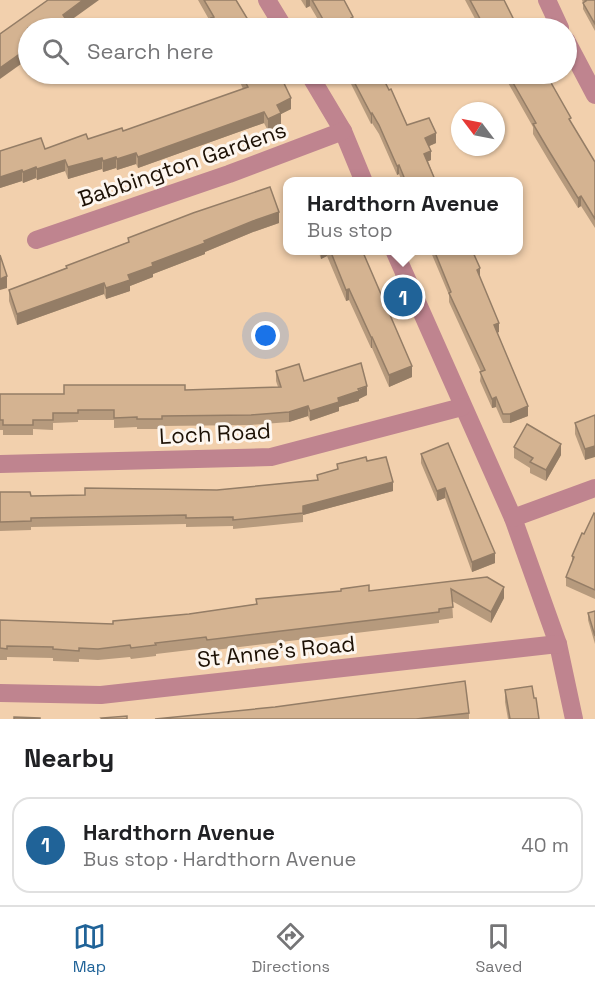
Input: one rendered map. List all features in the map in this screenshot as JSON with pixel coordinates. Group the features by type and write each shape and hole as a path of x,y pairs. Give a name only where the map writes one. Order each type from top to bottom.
{"street":[{"path":"267,0 278,18"},
{"path":"547,0 555,18"},
{"path":"577,60 595,95"},
{"path":"315,84 343,131 362,177"},
{"name":"Babbington Gardens","path":"36,240 229,174 343,131"},
{"path":"396,255 513,518 558,644 574,719"},
{"name":"Loch Road","path":"0,464 271,457 462,407"},
{"path":"513,518 595,488"},
{"name":"St Anne's Road","path":"0,693 101,694 558,644"}],"building":[{"path":"48,0 83,0 63,15 65,18 23,18"},
{"path":"204,0 236,0 247,18 211,18 214,17"},
{"path":"312,0 344,0 353,17 351,18 322,18"},
{"path":"470,0 504,0 513,18 480,18"},
{"path":"585,0 595,0 595,24 583,3"},
{"path":"18,21 18,55 0,68 0,34"},
{"path":"246,84 284,84 291,98 277,105 281,113 268,119 264,112 138,157 136,153 117,159 116,157 103,161 102,158 68,167 65,160 0,177 0,151 41,138 45,149 86,134 88,139 122,128 123,131 248,87"},
{"path":"355,84 386,84 389,90 391,89 407,125 429,118 436,133 425,138 431,151 424,154 434,177 404,177 379,125"},
{"path":"514,84 552,84 571,118 569,119 595,162 595,219 581,196 578,198 549,151 533,124 536,123"},
{"path":"270,187 279,212 152,263 153,266 128,275 130,280 106,288 104,283 17,314 9,290 129,242 128,238"},
{"path":"0,255 7,276 0,279"},
{"path":"332,255 364,255 412,366 389,375 349,289 346,290"},
{"path":"436,255 474,255 480,268 477,270 499,323 494,325 528,406 510,414 503,414 496,397 492,399 480,372 485,370 449,293 451,292"},
{"path":"361,363 367,386 338,398 339,402 310,411 308,406 289,412 251,415 162,416 162,419 137,419 137,417 114,418 114,410 78,410 78,413 53,413 53,420 33,420 33,425 3,425 3,420 0,420 0,394 64,394 64,385 185,385 185,390 281,387 276,371 299,364 304,381"},
{"path":"595,415 595,446 585,449 575,423"},
{"path":"527,424 561,444 546,470 530,462 533,458 514,447"},
{"path":"448,443 495,553 472,562 445,488 437,491 421,454"},
{"path":"366,457 367,461 386,457 393,482 303,506 303,513 233,520 233,517 186,518 186,515 31,518 31,521 0,522 0,492 30,492 31,496 85,495 85,488 217,490 318,480 317,475 338,469 337,464"},
{"path":"594,513 595,590 566,577 582,533 584,534"},
{"path":"487,577 504,587 491,612 451,589 453,607 439,609 439,612 207,640 206,637 131,648 130,645 98,649 79,648 79,651 53,649 53,647 7,646 7,649 0,648 0,620 113,624 113,621 189,614 257,604 256,599 341,591 341,589 369,585 369,591"},
{"path":"595,611 595,636 588,613"},
{"path":"465,681 469,713 416,719 155,719 275,707"},
{"path":"532,686 539,719 510,719 505,690"},
{"path":"127,716 127,719 101,718"},
{"path":"14,717 40,718 40,719 14,719"}],"place":[{"name":"Hardthorn Avenue","path":"403,297"}]}
